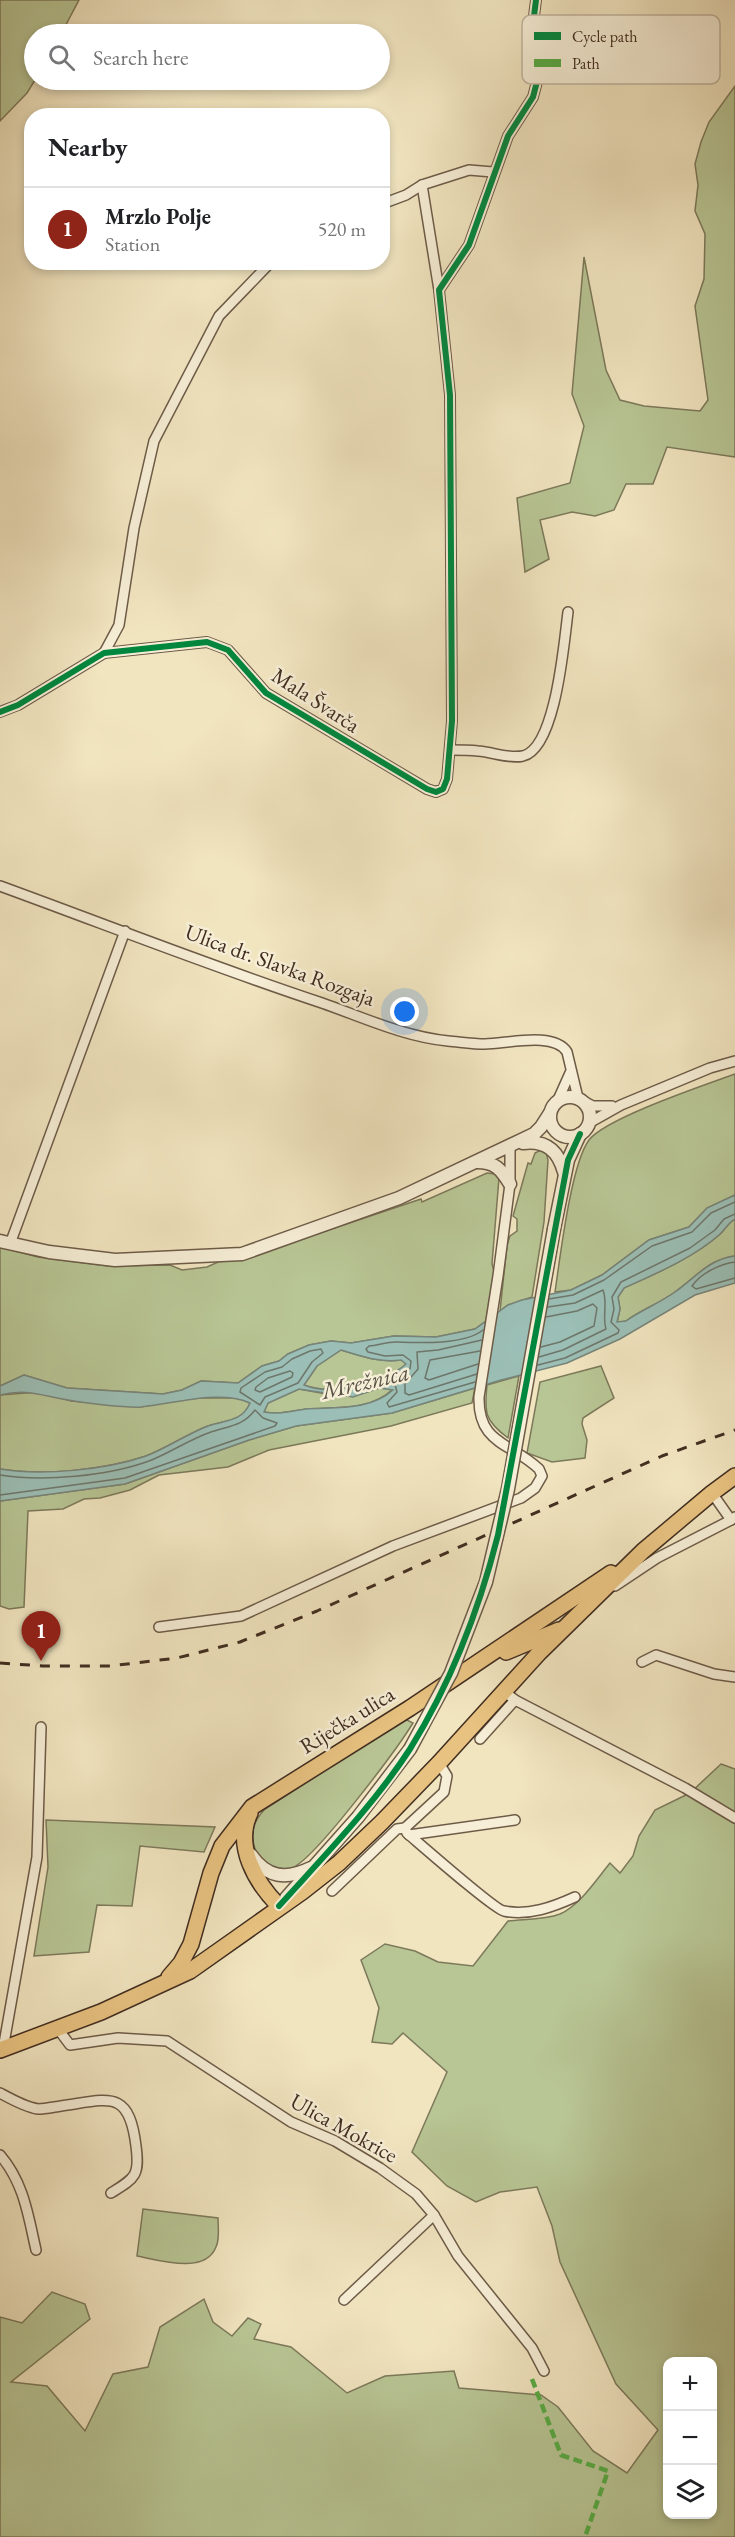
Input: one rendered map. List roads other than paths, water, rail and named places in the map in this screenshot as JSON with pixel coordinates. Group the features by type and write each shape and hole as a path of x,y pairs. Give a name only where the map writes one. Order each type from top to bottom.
{"main road":[{"name":"Riječka ulica","path":"1,2050 152,1990 190,1971 279,1906 302,1892 339,1863 510,1696 563,1629 643,1551 735,1476"},
{"name":"Riječka ulica","path":"152,1990 170,1977 181,1963 191,1944 222,1846 252,1807 465,1671 643,1551"},
{"path":"465,1671 546,1634 563,1629"},
{"path":"252,1807 245,1826 246,1850 254,1875 279,1906"}],"street":[{"path":"534,15 536,0"},
{"path":"439,290 469,245 493,172 508,136 533,97 536,84"},
{"path":"390,201 422,185 469,170 493,172"},
{"path":"422,185 439,290 450,395 450,750 477,750 513,757 532,752 539,745 561,672 568,612"},
{"path":"104,653 119,625 134,528 154,441 219,316 264,270"},
{"name":"Mala Švarča","path":"0,712 18,705 104,653 207,642 228,650 266,693 361,751 435,792 443,789 447,778 450,750"},
{"name":"Ulica dr. Slavka Rozgaja","path":"0,885 268,985 411,1033 439,1040 484,1044 536,1040 553,1042 564,1047 580,1100"},
{"path":"125,931 5,1242 50,1252 116,1260 242,1254 399,1198 534,1134 554,1107 571,1071"},
{"path":"279,1906 358,1817 410,1749 451,1673 486,1582 508,1489 568,1160 580,1134 589,1123 621,1105 710,1068 735,1061"},
{"path":"568,1160 565,1142 552,1125 554,1107 567,1097 604,1107 621,1105"},
{"path":"580,1100 589,1109 589,1123"},
{"path":"534,1134 574,1137 580,1134"},
{"path":"513,1144 536,1142 551,1147 557,1154 565,1175"},
{"path":"159,1627 241,1616 393,1546 521,1498 536,1488 542,1476 539,1469 490,1436 478,1412 498,1276 513,1144"},
{"path":"476,1162 496,1165 510,1184"},
{"name":"Riječka ulica","path":"586,1607 657,1558 733,1519 712,1493"},
{"path":"642,1662 656,1655 714,1674 735,1677"},
{"path":"480,1739 510,1696 685,1788 735,1818"},
{"path":"1,2050 37,1857 41,1727"},
{"path":"407,1831 444,1792 447,1776 439,1763"},
{"path":"332,1891 397,1829 407,1831 515,1820"},
{"path":"407,1831 500,1910 526,1912 542,1910 575,1897"},
{"path":"246,1850 259,1866 274,1875 290,1876 314,1866"},
{"name":"Ulica Mokrice","path":"58,2029 70,2045 118,2038 167,2041 291,2122 335,2141 380,2168 416,2194 434,2215 458,2256 532,2348 544,2371"},
{"path":"0,2092 39,2109 108,2101 121,2105 129,2112 133,2124 138,2168 134,2179 111,2193"},
{"path":"0,2155 12,2170 24,2196 36,2250"},
{"path":"344,2300 434,2215"}],"water":[{"path":"735,1195 735,1219 719,1235 686,1258 624,1288 618,1297 620,1309 617,1322 626,1321 669,1296 717,1261 735,1256 735,1283 695,1295 620,1339 567,1363 392,1413 296,1426 249,1440 125,1484 0,1501 0,1469 54,1472 130,1461 154,1453 208,1426 238,1417 250,1403 225,1397 211,1397 134,1407 84,1402 27,1392 0,1395 0,1386 24,1375 67,1388 163,1394 182,1390 201,1381 238,1383 262,1366 279,1361 288,1354 309,1345 331,1341 351,1343 394,1336 436,1337 475,1329 508,1305 571,1290 602,1275 649,1240 689,1227 707,1208","holes":["341,1350 378,1360 401,1360 406,1364 385,1377 343,1389 304,1385 317,1366","379,1388 393,1390 374,1402 352,1407 306,1409 280,1413 264,1412 268,1403 299,1389 353,1397"]}],"railway":[{"path":"0,1663 43,1666 110,1666 177,1658 240,1642 317,1611 662,1456 735,1430"}],"place":[{"name":"Mrzlo Polje","path":"41,1661"}],"water label":[{"name":"Mrežnica","path":"365,1381"}]}
